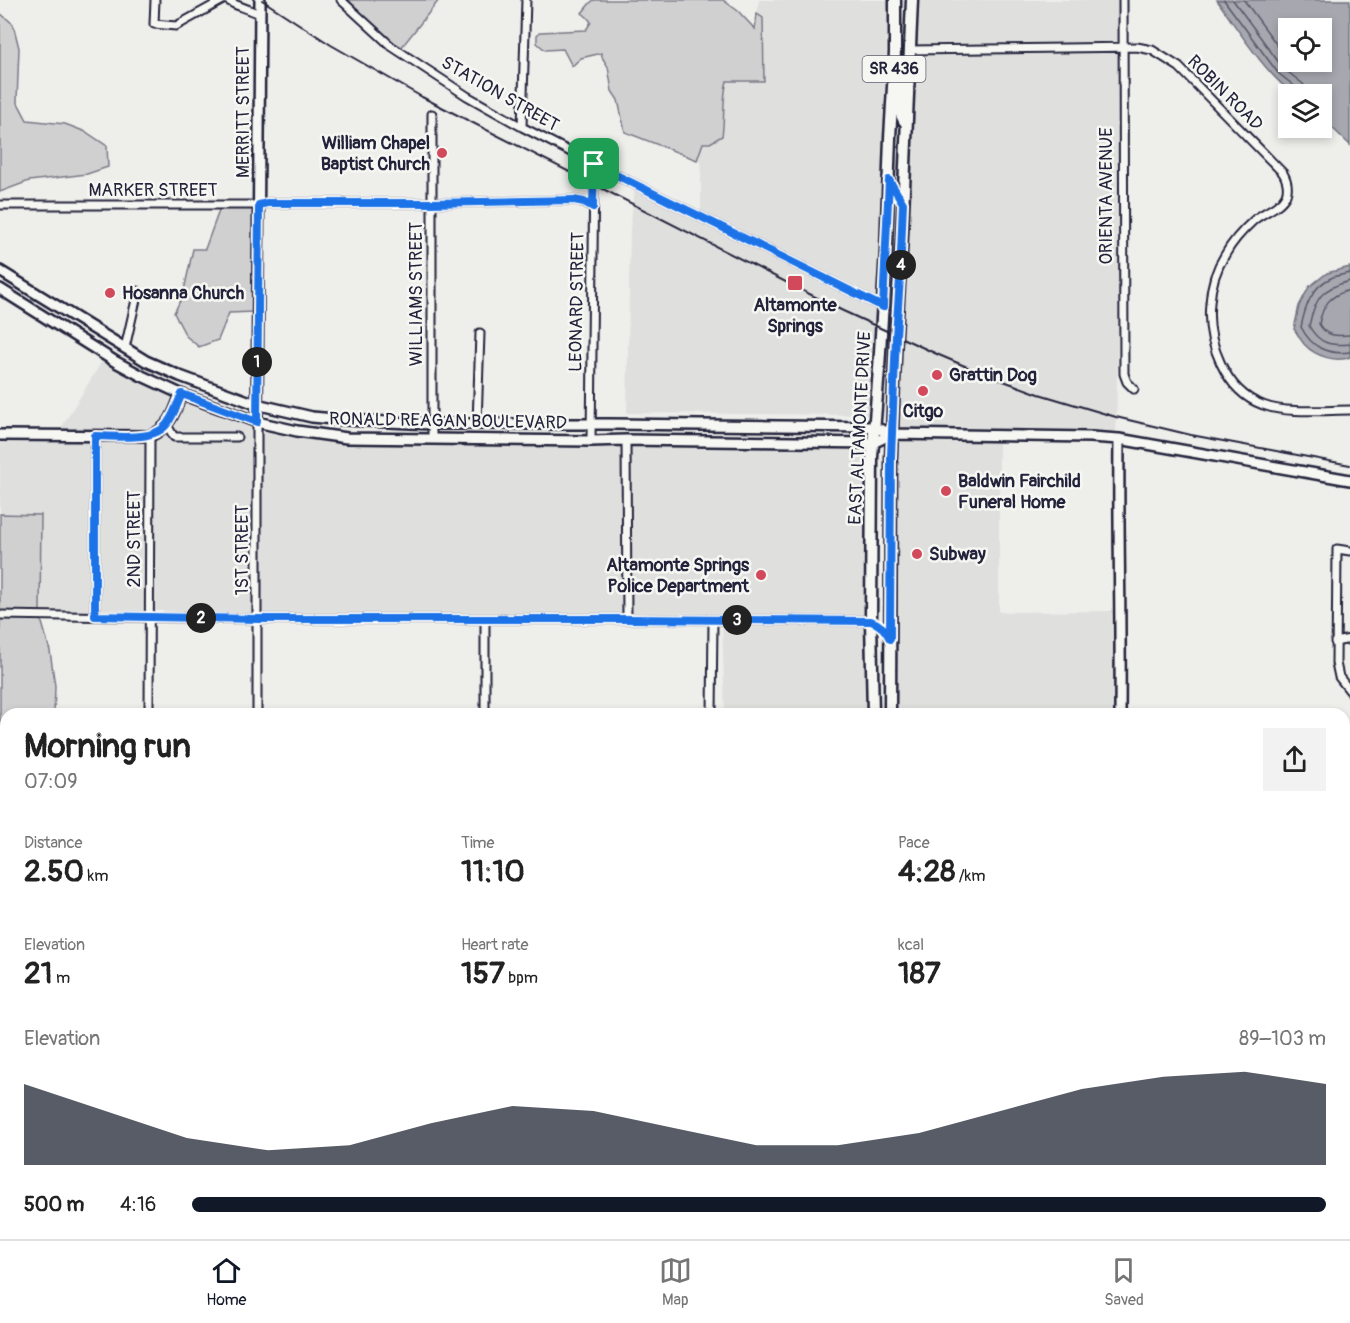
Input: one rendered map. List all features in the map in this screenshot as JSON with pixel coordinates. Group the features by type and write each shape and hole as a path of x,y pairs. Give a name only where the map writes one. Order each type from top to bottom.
{"main road":[{"name":"MERRITT STREET","path":"257,422 260,0"},
{"name":"EAST ALTAMONTE DRIVE","path":"873,708 871,621 873,443 883,307 895,52 895,0"},
{"path":"900,0 902,37 910,50"},
{"name":"EAST ALTAMONTE DRIVE","path":"890,708 892,434 912,0"},
{"path":"895,52 901,69 899,111 906,123"},
{"path":"889,180 903,203"},
{"path":"887,217 902,237"},
{"name":"RONALD REAGAN BOULEVARD","path":"0,271 146,361 256,404 312,417 432,424 874,427 892,434 1090,437 1119,439 1350,480"},
{"name":"RONALD REAGAN BOULEVARD","path":"0,289 116,362 182,394 257,422 297,431 347,438 873,443 892,434"},
{"path":"0,435 150,436 167,425 182,394"},
{"path":"1119,439 1120,708"},
{"path":"871,621 884,629 890,639"}],"street":[{"path":"154,0 154,24 176,26 225,0 260,14"},
{"name":"STATION STREET","path":"341,0 391,46 467,96 594,164 883,307"},
{"path":"522,127 526,0"},
{"name":"ORIENTA AVENUE","path":"1123,0 1124,374 1127,382 1134,389"},
{"name":"ROBIN ROAD","path":"910,50 1122,46 1152,50 1179,67 1283,173 1288,188 1286,195 1279,203 1255,220 1237,237 1224,256 1214,278 1210,304 1210,326 1216,352 1238,390 1265,406 1294,410 1350,410"},
{"name":"WILLIAMS STREET","path":"432,114 432,439"},
{"name":"LEONARD STREET","path":"591,441 594,164"},
{"name":"MARKER STREET","path":"0,205 259,205 267,203 574,200 593,207"},
{"path":"125,348 138,291"},
{"path":"477,424 480,333"},
{"name":"1ST STREET","path":"257,422 257,708"},
{"path":"167,425 174,437 237,437"},
{"path":"95,436 95,616"},
{"name":"2ND STREET","path":"149,708 150,436"},
{"path":"626,440 627,619"},
{"path":"1350,551 1337,549 1335,642 1337,671 1350,691"},
{"path":"0,615 258,619 871,621"},
{"path":"485,620 485,708"},
{"path":"712,708 713,620"},
{"path":"1335,642 1350,639"}],"shaded area":[{"path":"347,0 439,0 401,48 381,33"},
{"path":"594,0 723,0 738,11 755,29 757,14 763,18 764,81 727,81 722,136 710,143 703,143 697,160 625,132 618,100 612,91 608,67 602,53 581,58 572,66 563,49 545,50 537,43 537,35 540,32 586,30 591,22 582,13"},
{"path":"759,0 888,0 877,300 701,213 701,161 697,160 703,143 722,136 724,91 727,81 763,18 757,14"},
{"path":"917,0 1119,0 1118,43 915,46"},
{"path":"0,13 13,24 19,48 17,101 27,120 65,124 86,132 107,146 108,167 87,174 29,181 0,192"},
{"path":"1118,50 1119,271 1116,435 900,430 914,54"},
{"path":"635,188 877,308 872,415 627,413 630,229"},
{"path":"220,208 252,209 254,212 253,312 229,313 218,340 199,347 186,336 174,313 183,295 193,249 205,249"},
{"path":"102,361 175,398 162,424 149,432 0,432 0,429 10,428 61,428"},
{"path":"183,402 253,428 253,616 153,613 154,438 166,431 170,439 174,441 241,441 240,434 176,434 172,424"},
{"path":"261,430 315,440 358,444 550,448 622,446 623,615 262,616"},
{"path":"900,437 999,439 999,612 1116,611 1116,708 896,708"},
{"path":"0,439 91,439 90,612 40,612 41,515 0,514"},
{"path":"99,439 145,439 144,613 99,613"},
{"path":"630,446 871,446 871,618 631,616"},
{"path":"0,514 41,515 40,612 0,612"},
{"path":"0,619 41,619 50,651 55,686 54,708 0,708"},
{"path":"722,624 871,625 871,708 725,708"}],"water":[{"path":"1217,0 1350,0 1350,145 1332,128 1332,84 1282,84 1254,53"},
{"path":"1350,267 1350,357 1339,359 1326,357 1309,349 1294,329 1299,306 1309,287 1327,273"}],"railway":[{"path":"262,0 331,45 422,97 841,310 939,355 1039,394 1116,417 1191,435 1350,465"}],"place":[{"name":"William Chapel Baptist Church","path":"442,153"},
{"name":"Altamonte Springs","path":"795,283"},
{"name":"Hosanna Church","path":"110,293"},
{"name":"Grattin Dog","path":"937,375"},
{"name":"Citgo","path":"923,391"},
{"name":"Baldwin Fairchild Funeral Home","path":"946,491"},
{"name":"Subway","path":"917,554"},
{"name":"Altamonte Springs Police Department","path":"761,575"}],"route":[{"path":"594,164 883,307 889,180 903,203 891,457 890,639 884,629 871,621 258,619 95,616 95,436 150,436 159,432 167,425 182,394 257,422 259,205 267,203 574,200 593,207 594,164"}]}
